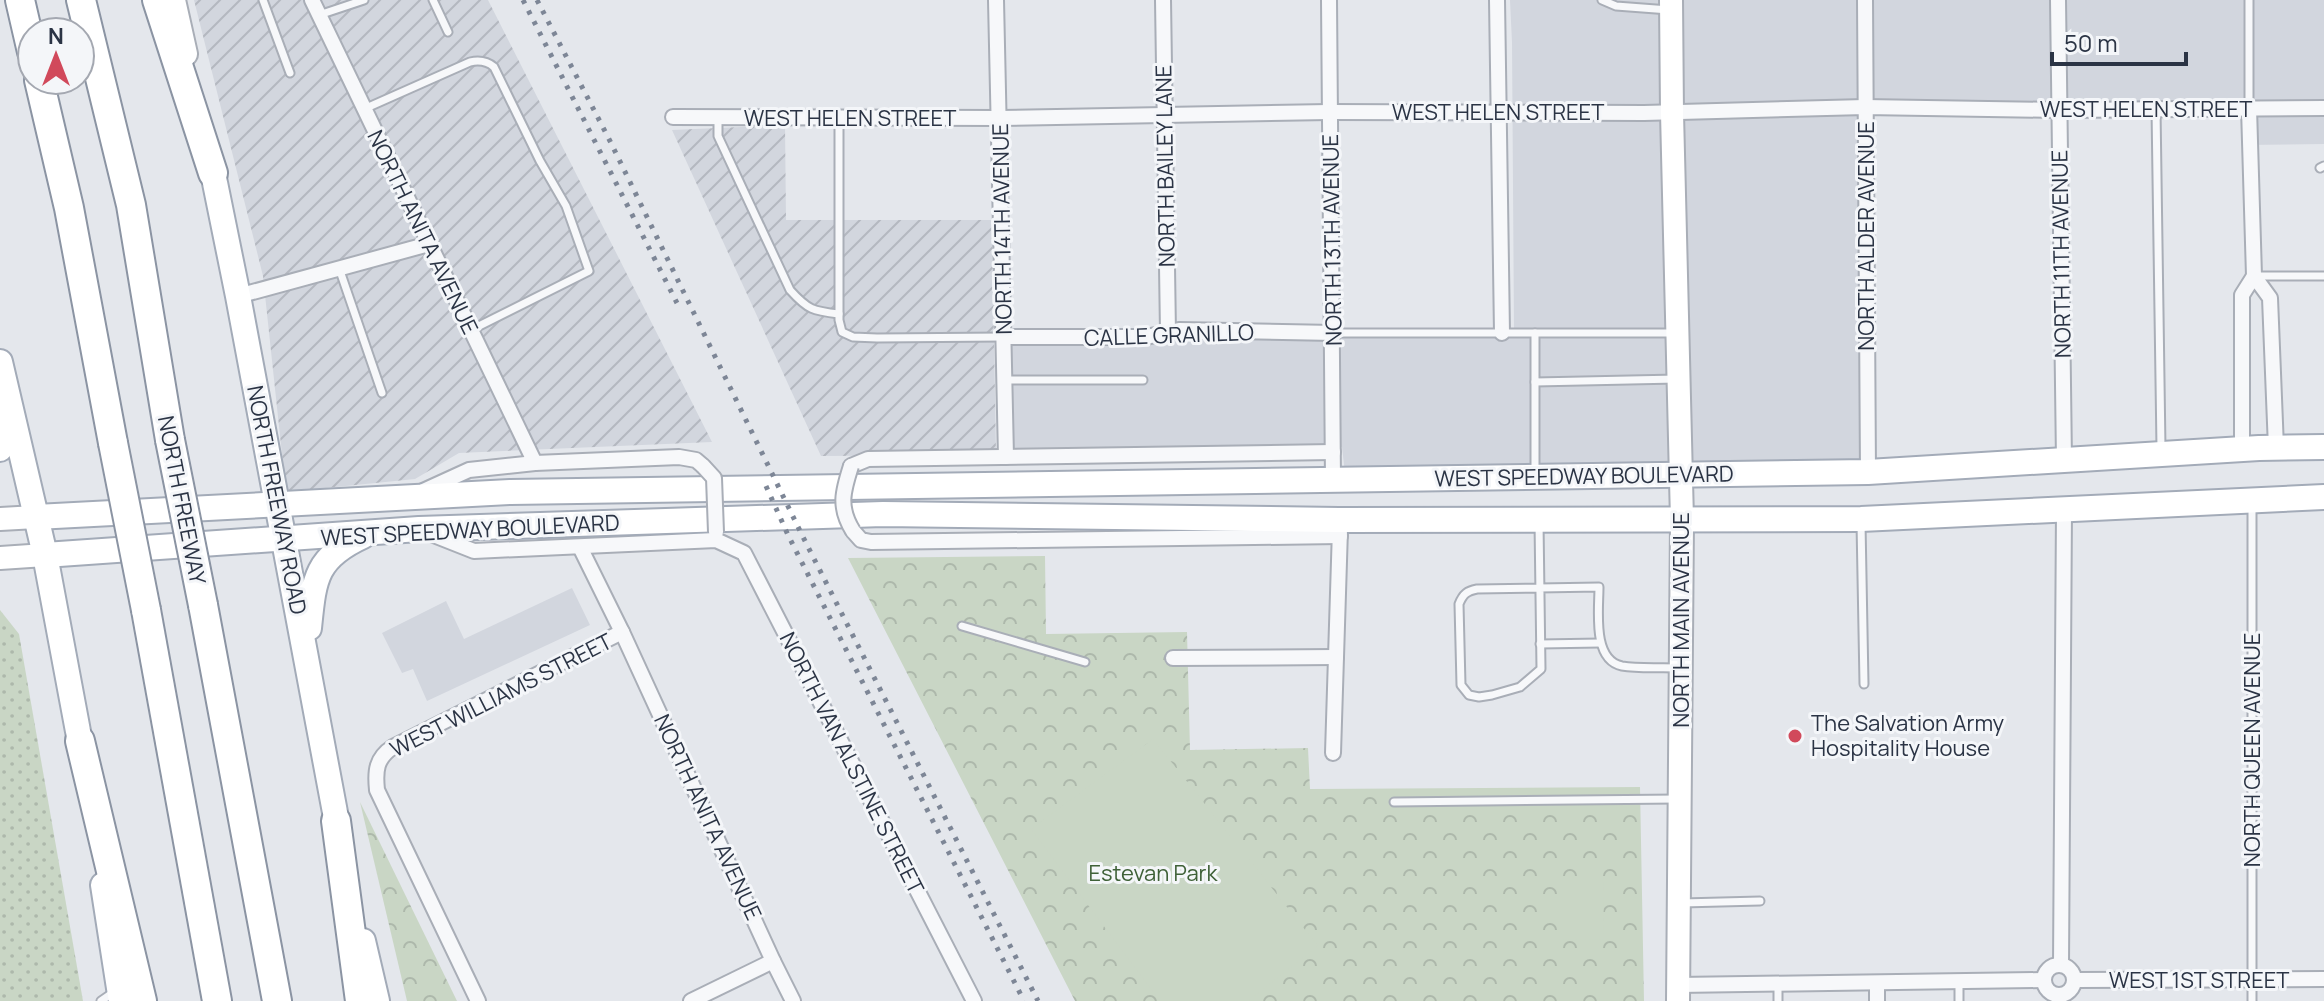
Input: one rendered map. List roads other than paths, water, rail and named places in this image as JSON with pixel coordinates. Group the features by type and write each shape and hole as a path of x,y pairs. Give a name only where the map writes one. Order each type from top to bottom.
{"highway":[{"name":"NORTH FREEWAY","path":"81,0 131,205 170,440 277,1001"},
{"path":"157,0 213,173"},
{"path":"43,96 69,208 217,1001"},
{"path":"80,741 120,998"},
{"path":"336,821 360,1001"}],"main road":[{"name":"NORTH FREEWAY ROAD","path":"174,0 238,296 336,821 377,1001"},
{"name":"NORTH MAIN AVENUE","path":"1671,5 1682,520 1678,993"},
{"path":"0,362 45,555 80,741"},
{"path":"0,449 7,392"},
{"name":"WEST SPEEDWAY BOULEVARD","path":"0,519 416,495 1868,472 2242,449 2324,447"},
{"name":"WEST SPEEDWAY BOULEVARD","path":"0,558 419,529 883,514 1340,528 1539,518 1861,519 2324,497"},
{"path":"306,655 314,585 325,561 345,544 368,533"}],"street":[{"name":"NORTH ANITA AVENUE","path":"312,0 535,463"},
{"name":"NORTH 14TH AVENUE","path":"996,0 1006,457"},
{"name":"NORTH BAILEY LANE","path":"1163,0 1168,333"},
{"name":"NORTH 13TH AVENUE","path":"1329,0 1333,480"},
{"path":"1497,0 1502,333"},
{"name":"NORTH ALDER AVENUE","path":"1865,0 1868,472"},
{"name":"NORTH 11TH AVENUE","path":"2058,0 2064,461"},
{"name":"WEST HELEN STREET","path":"673,117 1672,113 1865,107 2058,110 2324,108"},
{"path":"2242,449 2242,295 2254,276 2249,108"},
{"path":"238,296 429,244"},
{"path":"2254,276 2270,298 2276,448"},
{"name":"CALLE GRANILLO","path":"1004,337 1146,337 1179,330 1334,333"},
{"name":"WEST SPEEDWAY BOULEVARD","path":"1333,452 868,459 851,466 843,490 844,517 861,540 871,542 1340,528"},
{"path":"416,495 469,470 535,463 679,457 696,460 714,478 716,536 580,547 474,551 419,529"},
{"path":"2061,965 2064,510"},
{"path":"1333,753 1340,528"},
{"name":"NORTH VAN ALSTINE STREET","path":"716,536 744,553 974,1001"},
{"name":"NORTH ANITA AVENUE","path":"580,547 793,1001"},
{"name":"WEST WILLIAMS STREET","path":"478,1001 377,790 375,776 380,759 393,747 622,632"},
{"path":"1173,658 1336,657"},
{"path":"691,1001 773,961"},
{"path":"2061,965 2069,969 2074,980 2069,991 2060,998 2050,993 2043,980 2050,967 2061,965"},
{"name":"WEST 1ST STREET","path":"2074,980 2324,979"},
{"path":"1678,993 1778,985 2043,980"},
{"path":"1877,983 1877,1001"}],"lane":[{"path":"263,0 290,73"},
{"path":"319,15 364,0"},
{"path":"433,0 448,32"},
{"path":"1602,0 1616,6 1671,5"},
{"path":"2249,0 2249,108"},
{"path":"364,109 470,62 490,63 566,206 589,271 471,330"},
{"path":"2156,109 2161,454"},
{"path":"839,117 839,314 842,332 853,337 1004,337"},
{"path":"718,118 718,136 790,290 813,311 839,314"},
{"path":"339,268 382,393"},
{"path":"2254,276 2324,276"},
{"path":"1334,333 1678,333"},
{"path":"1535,333 1535,476"},
{"path":"1535,382 1679,379"},
{"path":"1005,380 1143,380"},
{"name":"NORTH QUEEN AVENUE","path":"2252,499 2252,1001"},
{"path":"1539,518 1539,588 1541,669 1520,687 1492,695 1469,695 1461,685 1459,604 1462,596 1477,589 1539,588 1565,588 1599,587 1600,643 1606,658 1619,666 1681,668"},
{"path":"1861,519 1864,684"},
{"path":"1565,588 1566,598"},
{"path":"962,626 1085,662"},
{"path":"1566,633 1566,644"},
{"path":"1540,644 1600,643"},
{"path":"1394,802 1679,799"},
{"path":"1679,903 1760,901"},
{"path":"1959,982 1959,1001"},
{"path":"1778,985 1778,1001"}],"railway":[{"path":"523,0 677,303"},
{"path":"537,0 610,141 802,535 1038,1001"},
{"path":"766,486 1024,1001"}],"place":[{"name":"The Salvation Army Hospitality House","path":"1795,736"}],"park label":[{"name":"Estevan Park","path":"1153,873"}]}
